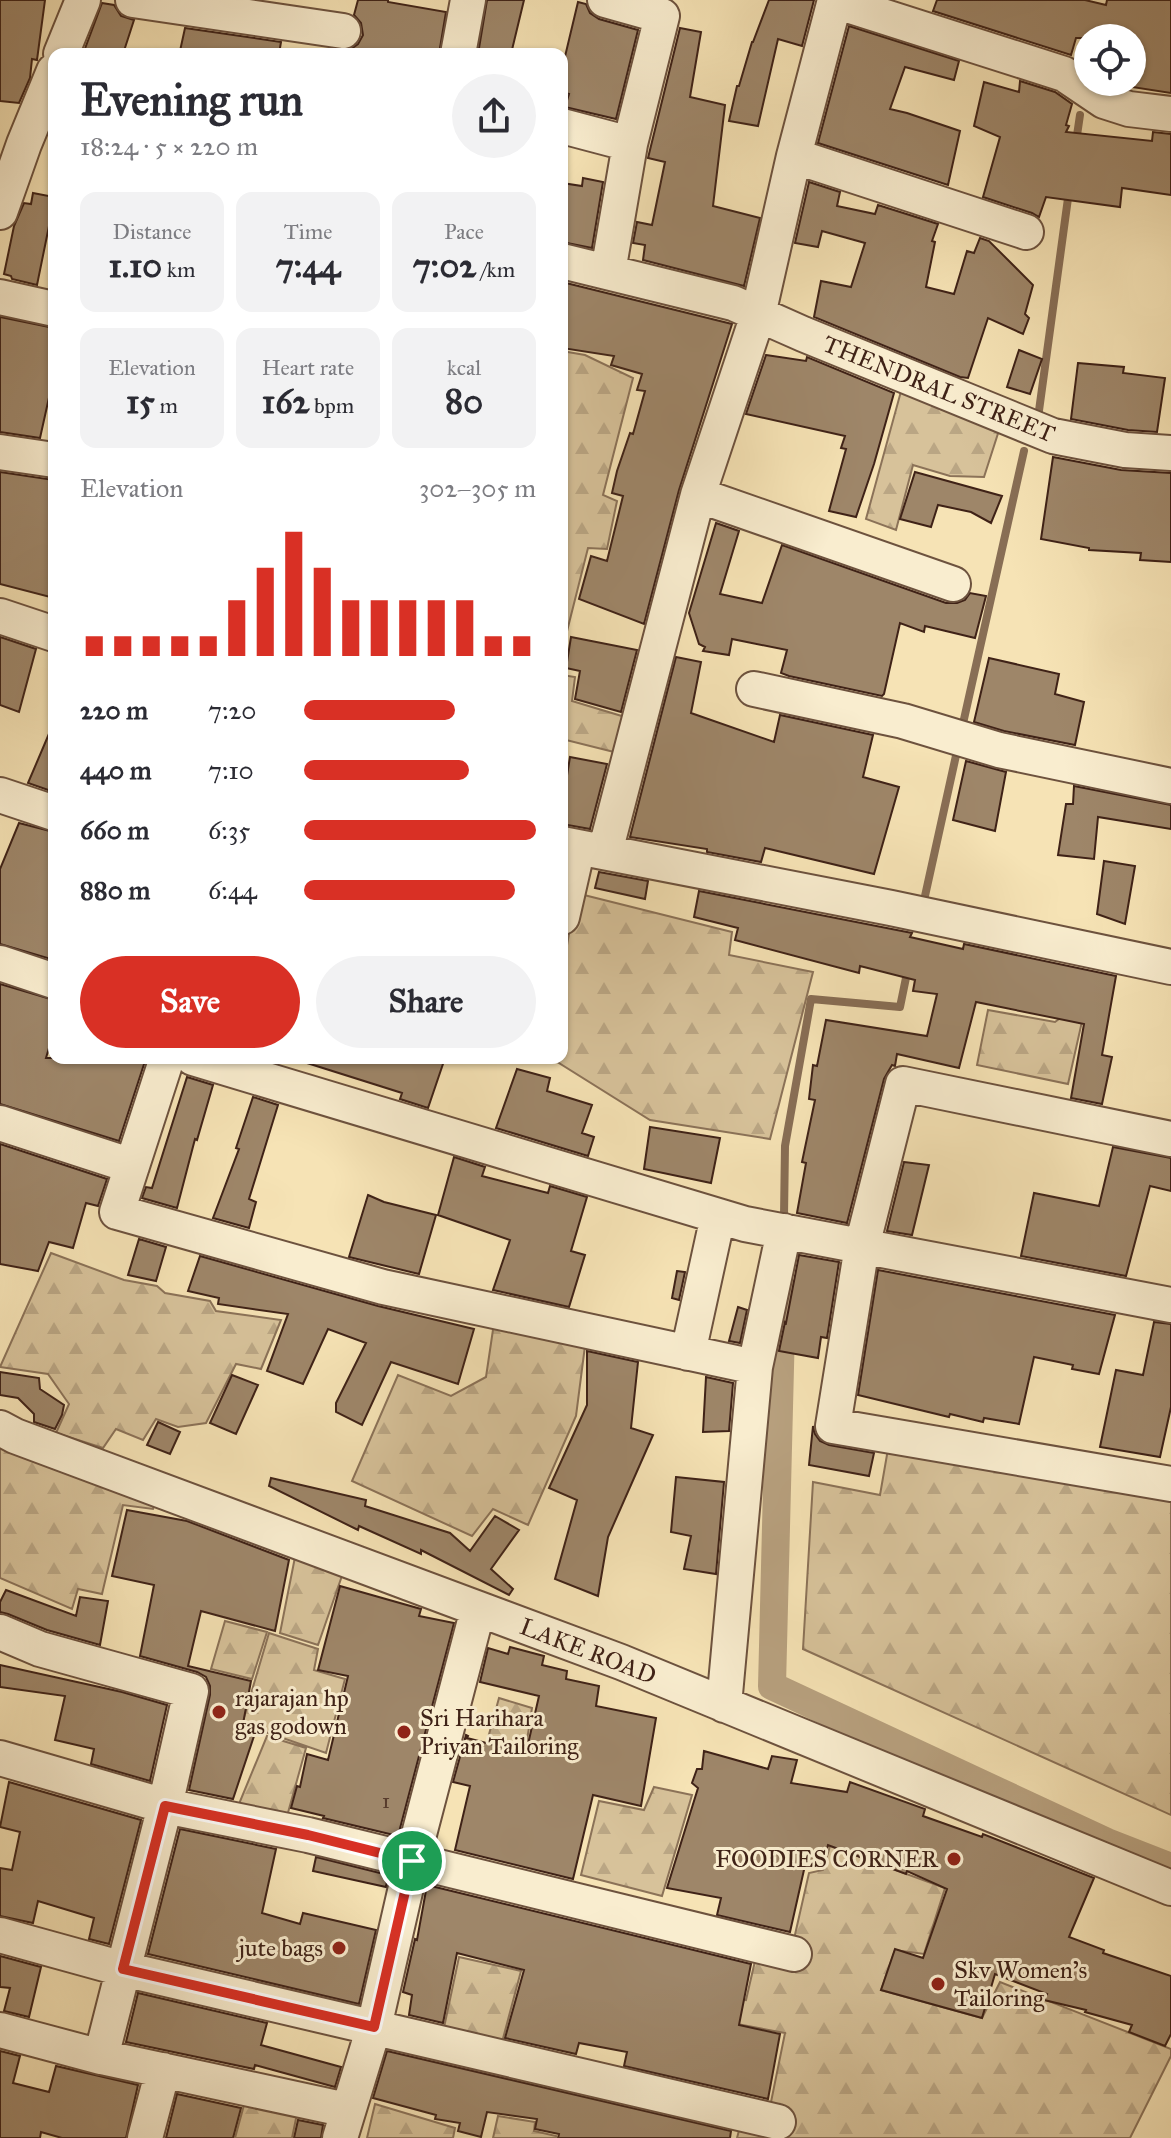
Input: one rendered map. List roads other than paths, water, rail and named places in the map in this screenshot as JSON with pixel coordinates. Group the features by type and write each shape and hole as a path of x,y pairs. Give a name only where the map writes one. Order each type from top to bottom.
{"street":[{"path":"63,48 83,0"},
{"path":"133,0 343,28"},
{"path":"459,48 468,0"},
{"path":"605,0 662,16 630,144 608,272"},
{"path":"568,896 758,315 794,156 835,1 1064,74 1104,101 1129,109 1171,114"},
{"path":"0,212 39,148 48,102"},
{"path":"568,128 630,144"},
{"path":"794,156 1026,232"},
{"name":"THENDRAL STREET","path":"568,262 733,303 1053,436 1125,450 1171,453"},
{"path":"0,297 48,308"},
{"path":"0,452 48,459"},
{"path":"698,495 953,584"},
{"path":"0,616 48,632"},
{"path":"754,689 903,721 999,750 1171,786"},
{"path":"0,795 48,811"},
{"path":"582,848 1171,967"},
{"path":"0,963 48,979"},
{"path":"165,1064 117,1212 383,1287 755,1367"},
{"path":"213,1064 745,1224 1171,1305"},
{"path":"1171,1139 903,1084 862,1246 833,1426 1171,1484"},
{"path":"0,1123 132,1166"},
{"path":"688,1353 718,1216"},
{"path":"724,1705 755,1367 784,1231"},
{"name":"LAKE ROAD","path":"0,1428 621,1662 1171,1888"},
{"path":"0,2030 163,2070 344,2124 374,2027 412,1861 478,1609"},
{"path":"0,1632 40,1649 191,1691 101,2057"},
{"path":"0,1758 165,1806 308,1835 794,1954"},
{"path":"0,1935 123,1969 778,2122"},
{"path":"145,2138 163,2070"}],"waterway":[{"path":"1076,142 1080,115"},
{"path":"1038,418 1069,191"},
{"path":"962,728 1024,451"},
{"path":"923,905 957,751"},
{"path":"784,1216 785,1146 811,999 900,1007 908,968"},
{"path":"782,1288 772,1686 1107,1842 1171,1867"}],"place":[{"name":"rajarajan hp gas godown","path":"219,1712"},
{"name":"Sri Harihara Priyan Tailoring","path":"404,1732"},
{"name":"FOODIES CORNER","path":"954,1859"},
{"name":"jute bags","path":"339,1948"},
{"name":"Skv Women's Tailoring","path":"938,1984"}]}
